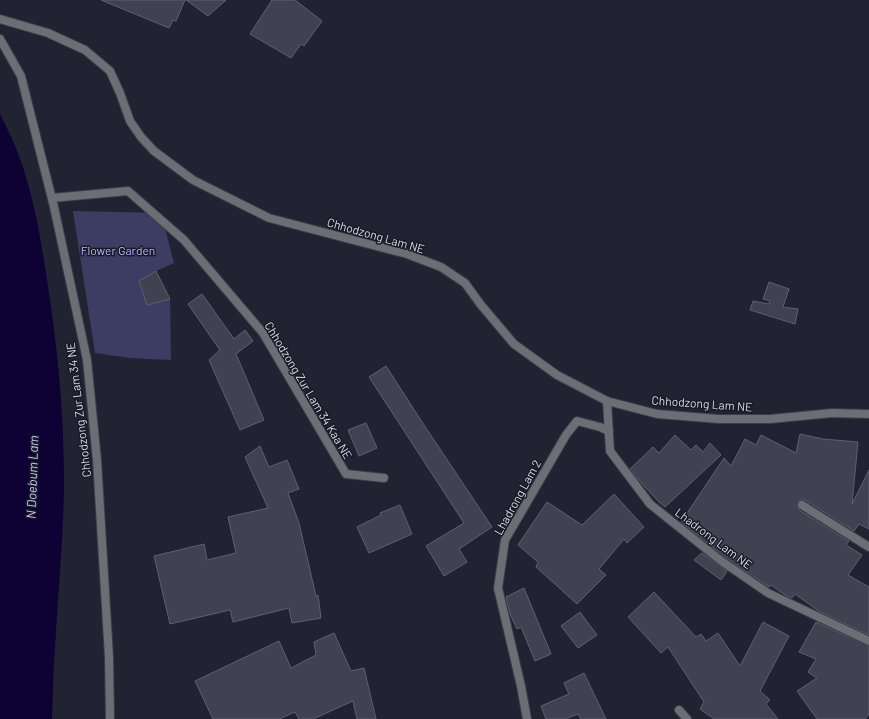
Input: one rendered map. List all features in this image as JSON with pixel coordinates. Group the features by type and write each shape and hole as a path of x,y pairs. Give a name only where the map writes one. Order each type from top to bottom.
{"street":[{"name":"Chhodzong Lam NE","path":"0,19 48,33 85,50 110,71 130,121 141,137 154,151 193,180 269,218 407,254 441,267 465,284 514,344 557,375 607,401 657,414 719,419 770,419 832,413 869,414"},
{"name":"Chhodzong Zur Lam 34 NE","path":"0,39 21,76 52,198 87,360 98,460 109,657 110,719"},
{"name":"Chhodzong Zur Lam 34 Kaa NE","path":"52,198 128,191 184,240 263,333 346,474 384,478"},
{"name":"Lhadrong Lam NE","path":"607,401 610,451 650,504 720,560 768,593 869,641"},
{"name":"Lhadrong Lam 2","path":"527,719 521,686 498,588 505,540 566,435 577,421 600,427 608,431"},
{"path":"802,505 869,547"},
{"path":"679,710 687,719"}],"green space":[{"name":"Flower Garden","path":"73,211 161,213 174,263 156,271 139,282 147,305 170,299 171,360 130,358 95,353"}],"water":[{"name":"N Doebum Lam","path":"0,114 19,156 36,214 57,350 63,427 64,500 52,719 0,719"}],"building":[{"path":"101,0 185,0 176,21 173,20 169,28"},
{"path":"186,0 226,0 208,16"},
{"path":"272,0 295,0 322,21 304,46 301,44 291,58 250,34"},
{"path":"156,271 170,299 147,305 139,281"},
{"path":"769,282 789,289 783,307 798,309 795,324 750,310 753,301 769,304 770,301 763,299"},
{"path":"202,294 234,339 245,330 253,341 236,354 264,420 240,430 209,360 220,350 188,304"},
{"path":"386,366 492,527 459,549 467,562 444,576 426,546 464,523 369,377"},
{"path":"366,423 377,448 359,456 348,430"},
{"path":"800,434 823,439 858,442 852,504 869,470 869,529 859,524 854,531 805,500 799,500 797,505 799,510 849,541 846,545 862,555 848,575 869,587 869,635 820,612 795,594 792,598 771,585 769,587 723,556 681,522 724,458 731,466 745,439 756,445 761,435 796,453"},
{"path":"675,435 691,450 696,445 703,452 710,443 721,455 665,507 643,485 630,469 653,447 659,453"},
{"path":"260,446 269,467 287,460 299,489 288,493 299,523 316,596 318,595 321,618 292,623 289,608 233,622 230,610 170,624 154,556 204,544 207,560 236,553 228,517 268,508 245,457"},
{"path":"614,494 644,527 627,543 624,539 599,569 606,575 577,604 536,567 538,562 518,545 547,502 582,525"},
{"path":"400,505 412,534 369,553 357,527 381,515 380,513"},
{"path":"702,553 727,571 721,580 694,560"},
{"path":"524,588 551,654 535,661 521,627 517,629 510,614 506,597"},
{"path":"654,592 696,637 701,634 706,641 718,633 740,666 763,622 789,636 760,691 770,700 766,704 778,719 714,719 700,709 704,702 668,647 661,653 628,617"},
{"path":"580,612 597,635 578,648 561,626"},
{"path":"816,622 869,646 869,714 865,719 817,719 797,691 817,678 808,672 816,659 799,652"},
{"path":"334,633 351,671 364,668 376,719 357,719 353,701 313,719 299,719 295,712 279,719 213,719 195,681 279,641 291,668 316,655 314,642"},
{"path":"584,673 606,719 581,719 578,714 565,719 546,719 541,706 569,694 564,683"}]}
